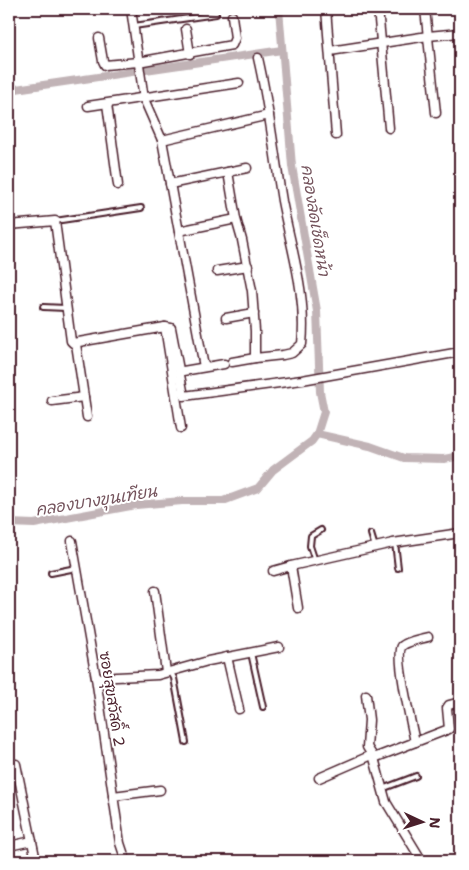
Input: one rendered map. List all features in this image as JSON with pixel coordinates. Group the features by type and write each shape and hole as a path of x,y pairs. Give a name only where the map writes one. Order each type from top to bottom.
{"street":[{"path":"131,9 144,98 162,140 204,367"},
{"path":"326,9 336,135"},
{"path":"378,9 389,128"},
{"path":"426,9 436,113"},
{"path":"99,38 105,65 139,65 232,45 236,38 232,16"},
{"path":"186,29 190,54"},
{"path":"330,51 460,33"},
{"path":"183,371 292,353 302,344 304,320 300,285 282,196 266,90 258,58"},
{"path":"88,106 238,83"},
{"path":"107,104 118,185"},
{"path":"162,140 269,115"},
{"path":"170,184 247,168"},
{"path":"228,172 236,219 248,266 254,313 255,358"},
{"path":"179,232 236,219"},
{"path":"9,225 56,221 71,341 76,344 169,327 172,329 184,396 302,380 460,352"},
{"path":"217,271 248,266"},
{"path":"226,318 254,313"},
{"path":"165,327 181,428"},
{"path":"76,344 87,417"},
{"path":"52,401 84,397"},
{"path":"273,571 375,547 460,533"},
{"name":"ซอยสุขสวัสดิ์ 2","path":"72,541 96,678 120,843 126,861"},
{"path":"291,566 298,608"},
{"path":"155,591 168,671"},
{"path":"415,742 400,652 404,645 428,637"},
{"path":"96,678 158,675 227,657 279,647"},
{"path":"227,657 239,709"},
{"path":"366,695 369,720 367,747 373,756 386,802 422,861"},
{"path":"319,778 449,728 447,708 449,705 460,702"},
{"path":"16,764 36,861"},
{"path":"113,796 160,790"},
{"path":"9,846 32,841"}],"lane":[{"path":"134,26 216,14"},
{"path":"56,221 141,208"},
{"path":"43,306 66,308"},
{"path":"315,561 310,542 311,536 321,530"},
{"path":"371,534 375,547"},
{"path":"395,543 398,568"},
{"path":"52,573 76,568"},
{"path":"251,652 262,707"},
{"path":"168,671 174,678 186,742"},
{"path":"382,789 416,776"}],"waterway":[{"name":"คลองลัดเช็ดหน้า","path":"9,523 34,524 136,505 182,501 223,501 258,488 273,470 312,441 317,434 324,412 320,392 317,311 292,166 279,9"},
{"path":"9,90 282,50"},
{"name":"คลองบางขุนเทียน","path":"317,434 370,446 404,458 444,459 460,456"}]}
